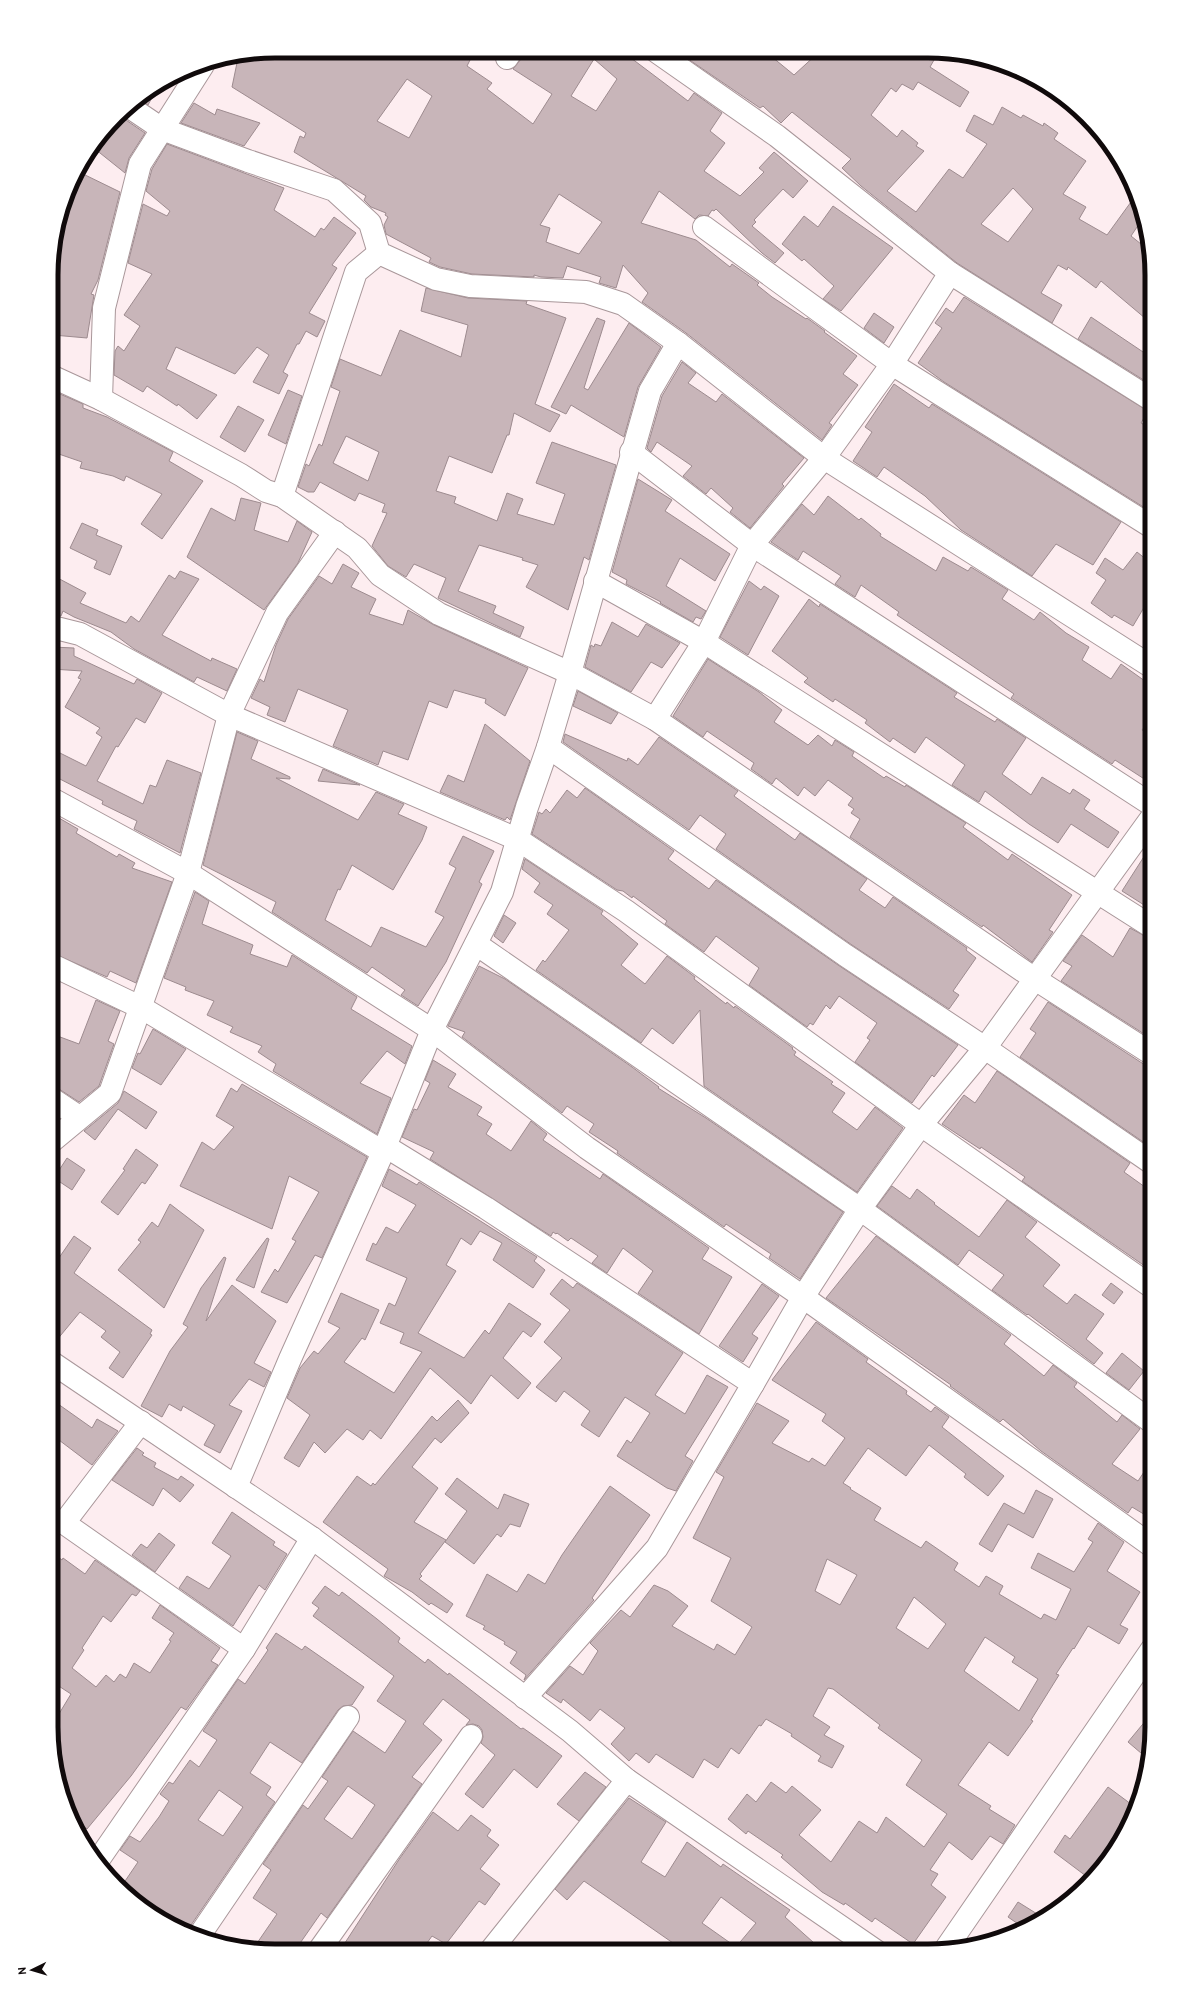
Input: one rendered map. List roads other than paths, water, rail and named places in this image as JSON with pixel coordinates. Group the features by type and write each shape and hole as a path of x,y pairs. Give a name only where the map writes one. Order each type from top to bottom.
{"street":[{"path":"666,58 777,136 950,273 1145,396"},
{"path":"101,398 104,308 140,164 198,73"},
{"path":"134,110 162,129 248,161 334,190 370,223 379,253 436,279 470,286 586,292 623,304 678,343 824,458 1145,663"},
{"path":"704,227 892,364 1145,523"},
{"path":"282,496 356,272 379,253"},
{"path":"655,719 704,642 752,545 824,458 892,364 950,273"},
{"path":"236,1487 290,1359 384,1149 432,1030 502,892 517,839 548,747 570,673 631,452 650,391 678,343"},
{"path":"58,378 101,398 241,475 266,491 282,496 357,548 380,575 439,614 570,673 655,719 1035,979 1145,1050"},
{"path":"631,452 752,545 1145,800"},
{"path":"58,1136 110,1093 142,1008 188,873 229,714 277,613 335,532"},
{"path":"595,581 704,642 1145,922"},
{"path":"58,628 80,634 229,714 517,839 626,910 921,1125 1145,1282"},
{"path":"548,747 845,954 1145,1158"},
{"path":"58,802 188,873 432,1030 587,1148 803,1297 1145,1541"},
{"path":"525,1698 657,1548 803,1297 860,1209 921,1125 985,1048 1145,826"},
{"path":"476,944 860,1209 1145,1417"},
{"path":"58,968 142,1008 486,1208 753,1384"},
{"path":"58,1103 79,1117"},
{"path":"58,1366 312,1538 570,1731 627,1780 866,1944"},
{"path":"141,1422 64,1523 244,1649"},
{"path":"101,1856 244,1649 312,1538"},
{"path":"950,1943 1145,1659"},
{"path":"203,1931 348,1717"},
{"path":"324,1944 471,1736"},
{"path":"496,1944 627,1780"}]}
